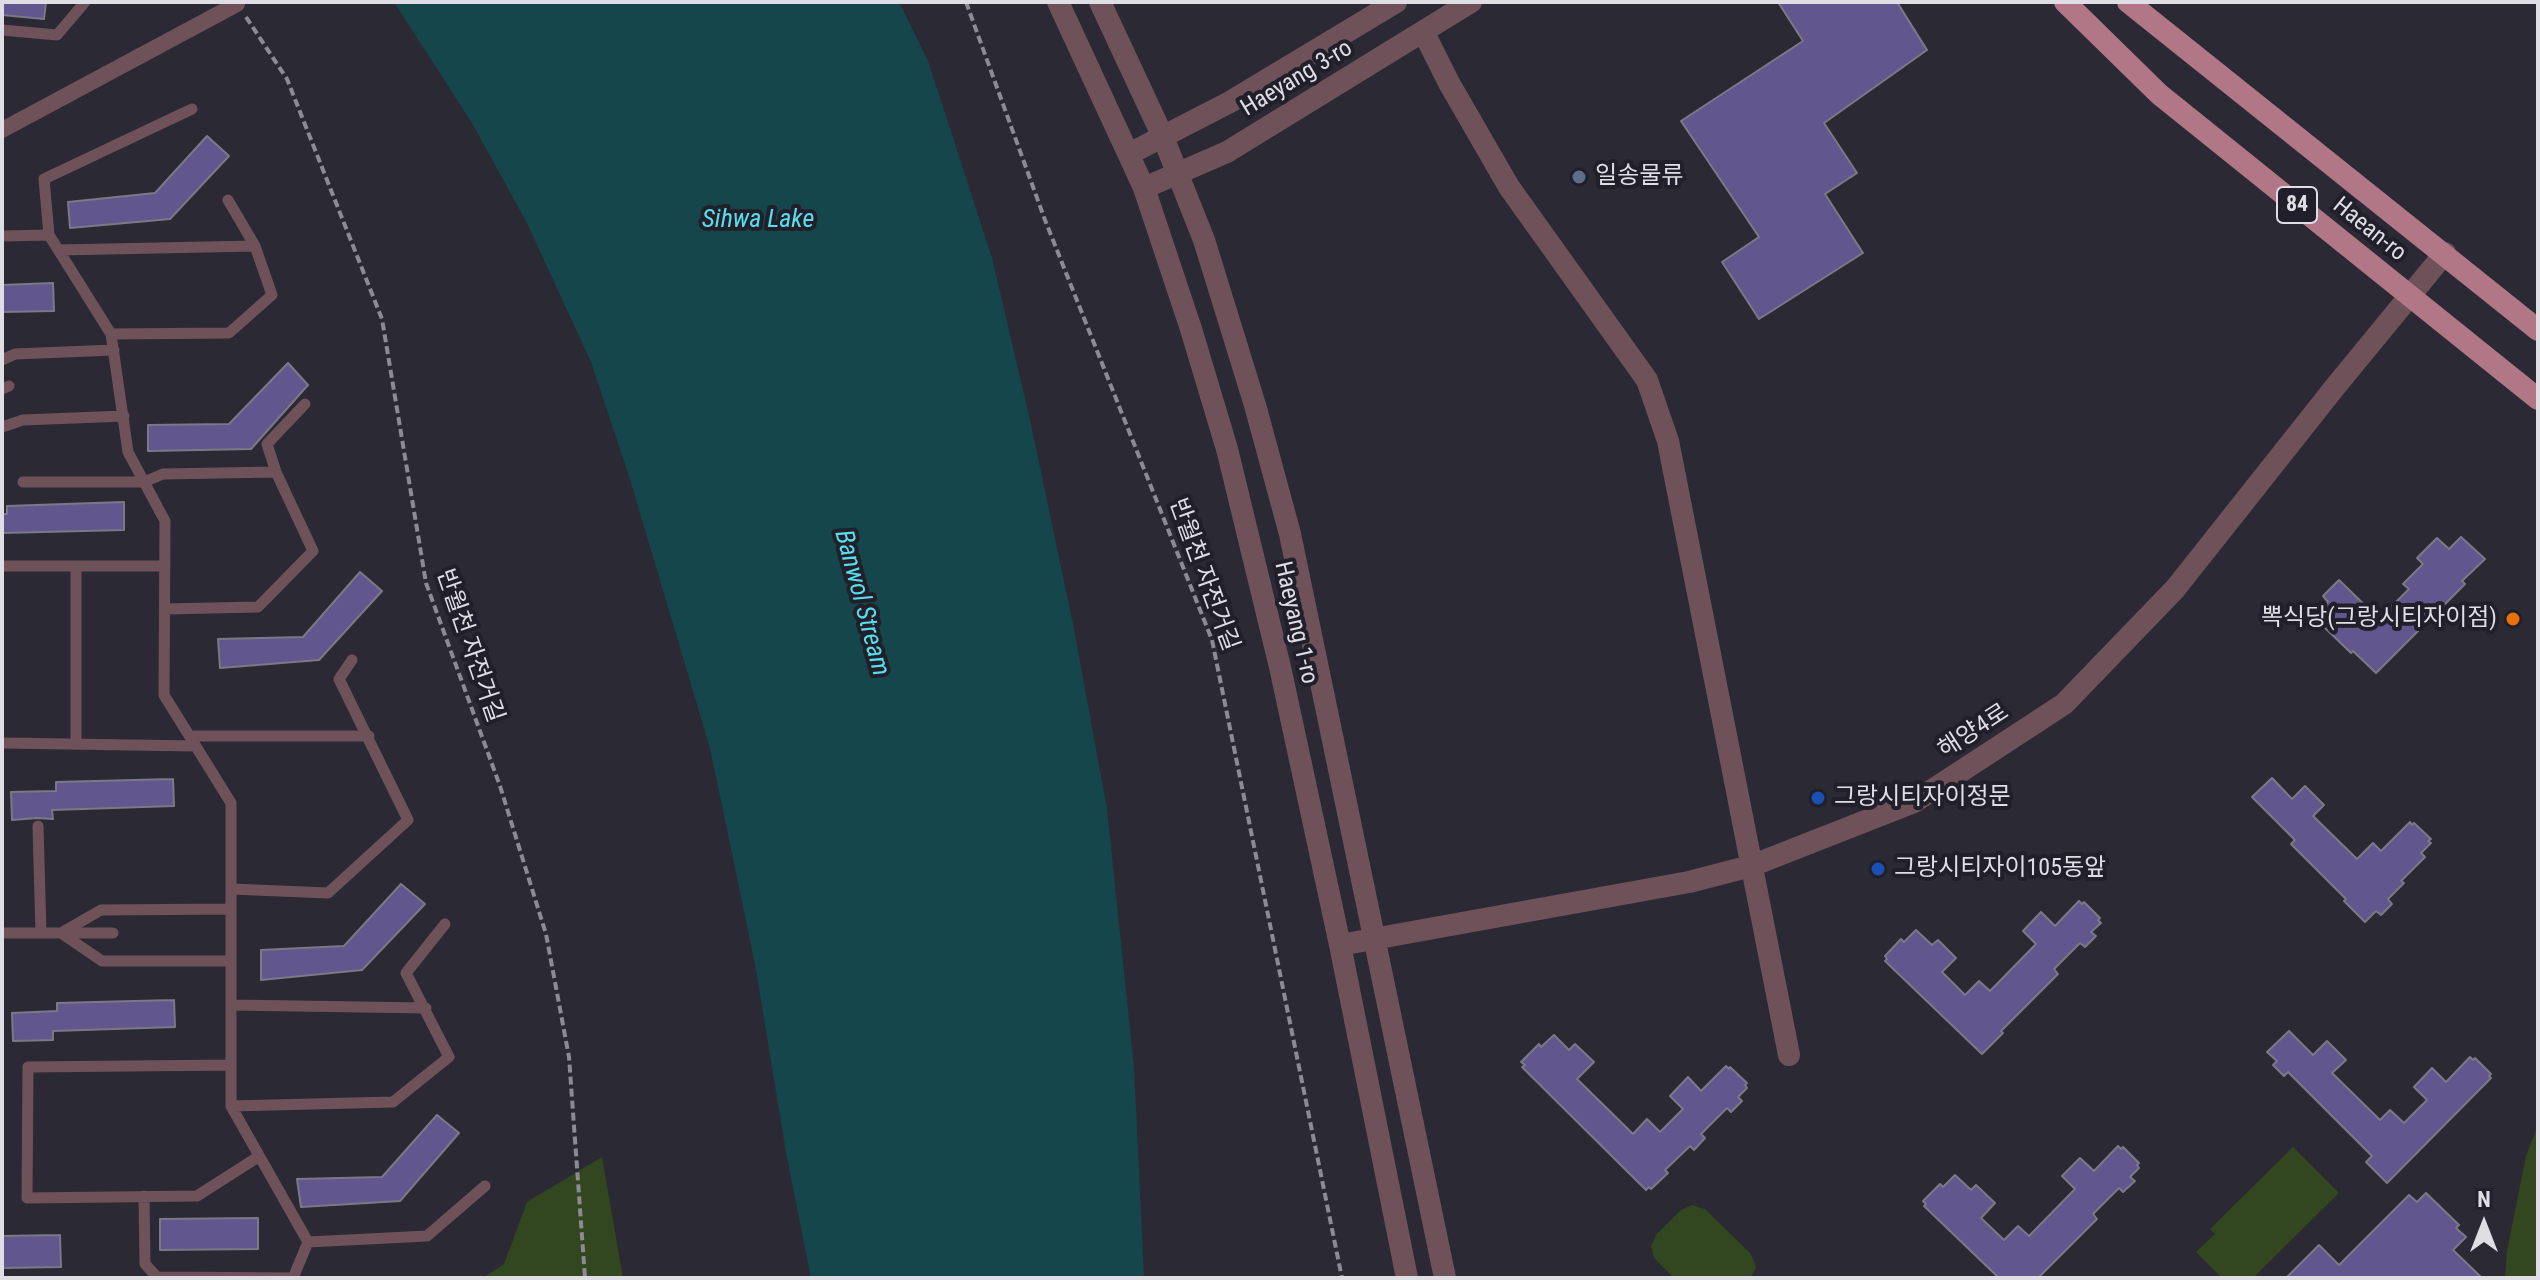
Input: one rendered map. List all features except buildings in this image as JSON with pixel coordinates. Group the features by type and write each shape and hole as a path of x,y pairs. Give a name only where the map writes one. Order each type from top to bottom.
{"main road":[{"name":"Haean-ro","path":"2065,2 2159,94 2538,399"},
{"name":"Haean-ro","path":"2128,2 2538,330"}],"street":[{"name":"Haeyang 1-ro","path":"1058,2 1144,188 1227,449 1280,667 1407,1278"},
{"name":"Haeyang 1-ro","path":"1100,2 1163,137 1204,240 1255,405 1290,534 1445,1278"},
{"name":"Haeyang 3-ro","path":"1129,154 1230,102 1396,2"},
{"name":"Haeyang 3-ro","path":"1144,188 1227,152 1471,2"},
{"path":"2,130 237,4"},
{"path":"1424,33 1509,187 1647,380 1668,441 1789,1055"},
{"name":"해양4로","path":"1340,945 1689,882 1751,866 1914,802 2064,704 2175,589 2445,253"}],"lane":[{"path":"2,30 57,35 85,2"},
{"path":"192,109 44,179 49,235 111,334 128,452 165,521 164,695 231,803 231,1106 308,1242"},
{"path":"111,334 229,333 272,295 255,246 228,200"},
{"path":"2,236 49,235"},
{"path":"59,250 255,246"},
{"path":"2,360 15,354 114,350"},
{"path":"165,609 258,607 313,551 276,472 267,444 305,404"},
{"path":"2,427 23,420 124,416"},
{"path":"23,482 144,482 163,474 276,472"},
{"path":"2,566 165,566"},
{"path":"76,566 76,743"},
{"path":"231,889 328,893 408,820 339,679 352,660"},
{"path":"3,743 369,736"},
{"path":"38,826 41,933"},
{"path":"61,933 101,910 231,909"},
{"path":"231,1106 393,1102 449,1057 406,973 445,924"},
{"path":"2,933 113,933"},
{"path":"61,933 102,961 231,961"},
{"path":"231,1005 426,1008"},
{"path":"231,1065 28,1067 27,1198 197,1196 258,1157"},
{"path":"308,1242 427,1236 485,1186"},
{"path":"144,1196 145,1264 157,1277 293,1278 308,1242"}],"path":[{"name":"반월천 자전거길","path":"966,2 1045,220 1212,640 1342,1278"},
{"name":"반월천 자전거길","path":"237,4 287,79 382,319 426,583 500,786 546,934 569,1057 585,1278"}],"green space":[{"path":"2538,1125 2538,1278 2505,1278 2507,1251 2526,1156"},
{"path":"2293,1147 2339,1193 2253,1278 2222,1278 2196,1252 2215,1234 2210,1229"},
{"path":"602,1157 623,1278 483,1278 504,1264 527,1202"},
{"path":"1692,1205 1705,1209 1751,1254 1756,1267 1751,1278 1674,1278 1654,1258 1651,1246 1656,1235 1681,1210"}],"water":[{"name":"Sihwa Lake","path":"394,2 899,2 928,61 992,258 1074,629 1107,809 1134,1068 1144,1278 811,1278 786,1152 755,964 710,748 629,476 591,362 527,223 472,123"}],"place":[{"name":"일송물류","path":"1579,177"},
{"name":"뽁식당(그랑시티자이점)","path":"2513,619"},
{"name":"그랑시티자이정문","path":"1818,798"},
{"name":"그랑시티자이105동앞","path":"1878,869"}],"water label":[{"name":"Banwol Stream","path":"861,603"}]}
